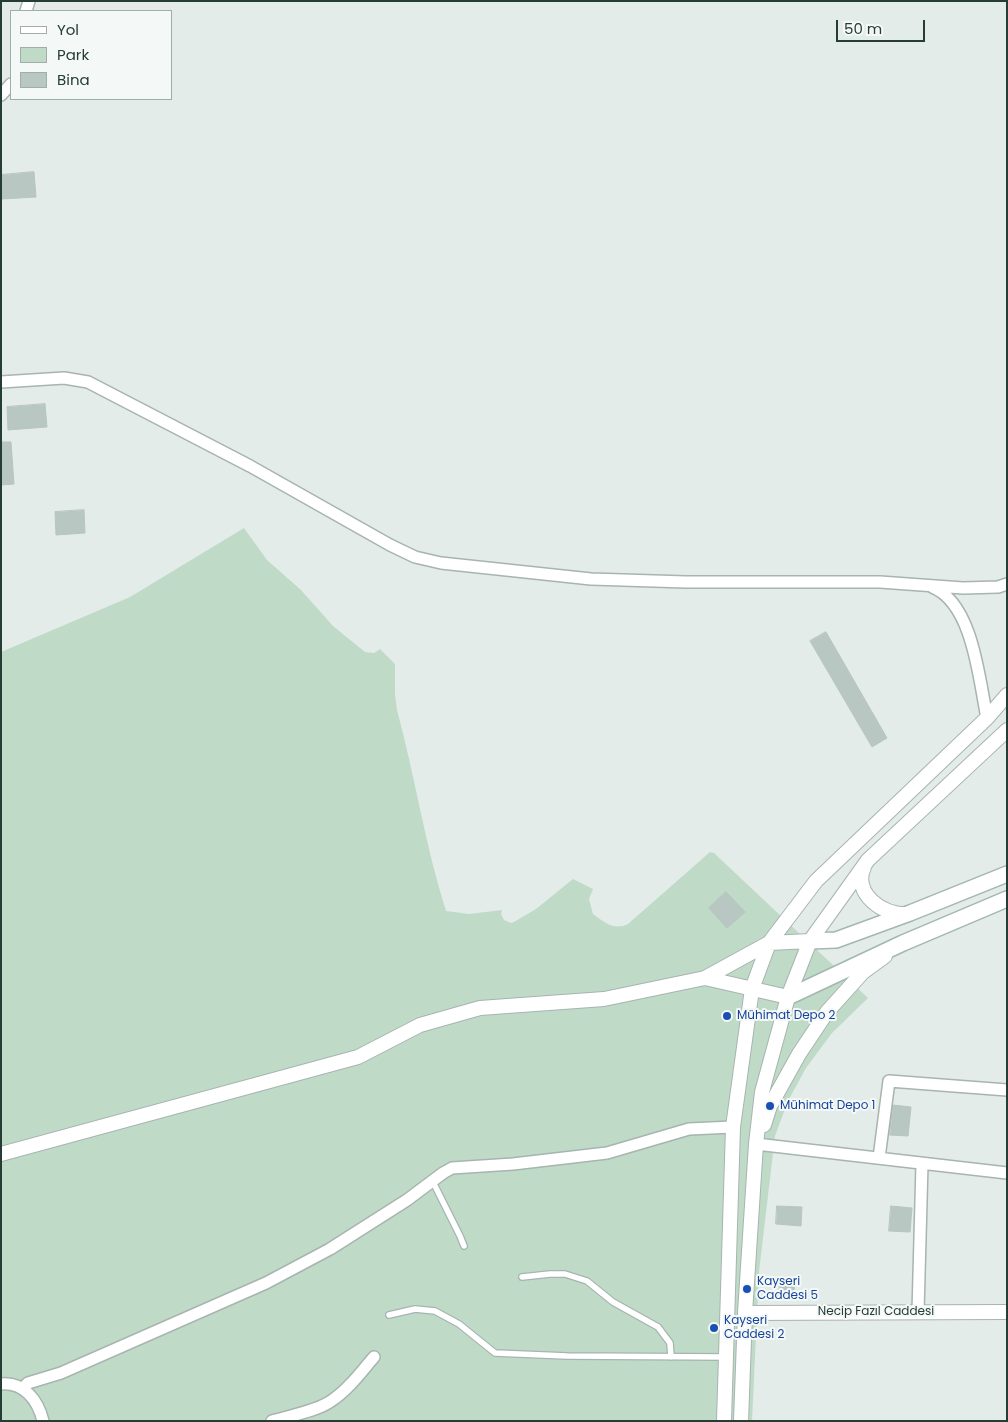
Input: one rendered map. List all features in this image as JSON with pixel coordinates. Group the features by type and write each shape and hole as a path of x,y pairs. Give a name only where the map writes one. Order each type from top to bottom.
{"main road":[{"path":"810,941 836,940 1007,874"},
{"path":"788,997 903,943 1007,899"}],"street":[{"path":"1,95 10,85"},
{"path":"1,382 64,378 88,382 250,466 414,557 441,562 591,579 686,582 880,582 963,588 998,587 1007,584"},
{"path":"928,585 942,591 957,607 975,655 987,718"},
{"path":"724,1421 733,1127 752,989 769,943 816,881 987,718 1007,695"},
{"path":"741,1421 745,1313 756,1144 762,1092 788,997 810,941 868,860 1007,730"},
{"path":"868,860 863,871 863,884 875,905 886,912 910,913"},
{"path":"1,1154 358,1057 420,1025 480,1008 604,999 705,978 769,943 810,941"},
{"path":"756,1144 770,1106 799,1054 827,1012 863,972 903,943"},
{"path":"705,978 788,997"},
{"path":"880,1158 890,1081 1007,1090"},
{"path":"23,1388 28,1382 62,1373 274,1278 330,1249 407,1200 432,1180 452,1168 513,1164 607,1153 689,1129 733,1127"},
{"path":"756,1144 1007,1173"},
{"path":"918,1312 922,1164"},
{"name":"Necip Fazıl Caddesi","path":"745,1313 1007,1312"},
{"path":"272,1421 300,1414 330,1402 346,1389 374,1357"},
{"path":"1,1384 11,1384 23,1388 38,1406 43,1421"}],"lane":[{"path":"432,1180 464,1246"},
{"path":"522,1277 564,1274 588,1281 614,1302 658,1327 670,1342 671,1357"},
{"path":"389,1315 414,1309 435,1311 459,1324 495,1352 726,1358"}],"green space":[{"path":"244,528 267,560 301,590 333,626 365,652 374,653 380,649 395,664 397,710 432,861 446,911 469,914 502,910 501,914 504,920 511,923 536,909 573,879 593,889 589,899 593,914 609,925 623,926 628,924 710,852 714,853 868,998 832,1033 806,1068 788,1101 775,1136 759,1272 752,1421 1,1421 1,652 130,597"}],"building":[{"path":"34,172 36,197 2,199 1,175"},
{"path":"45,404 47,427 8,430 7,407"},
{"path":"1,442 11,442 14,484 1,485"},
{"path":"84,510 85,533 56,535 55,512"},
{"path":"826,632 887,738 872,747 810,641"},
{"path":"726,892 745,912 727,928 709,908"},
{"path":"893,1105 911,1107 908,1136 890,1135"},
{"path":"777,1206 802,1207 801,1226 776,1224"},
{"path":"891,1206 912,1208 910,1232 889,1231"},
{"path":"780,1283 795,1284 793,1297 779,1296"}],"place":[{"name":"Mühimat Depo 2","path":"727,1016"},
{"name":"Mühimat Depo 1","path":"770,1106"},
{"name":"Kayseri Caddesi 5","path":"747,1289"},
{"name":"Kayseri Caddesi 2","path":"714,1328"}]}
